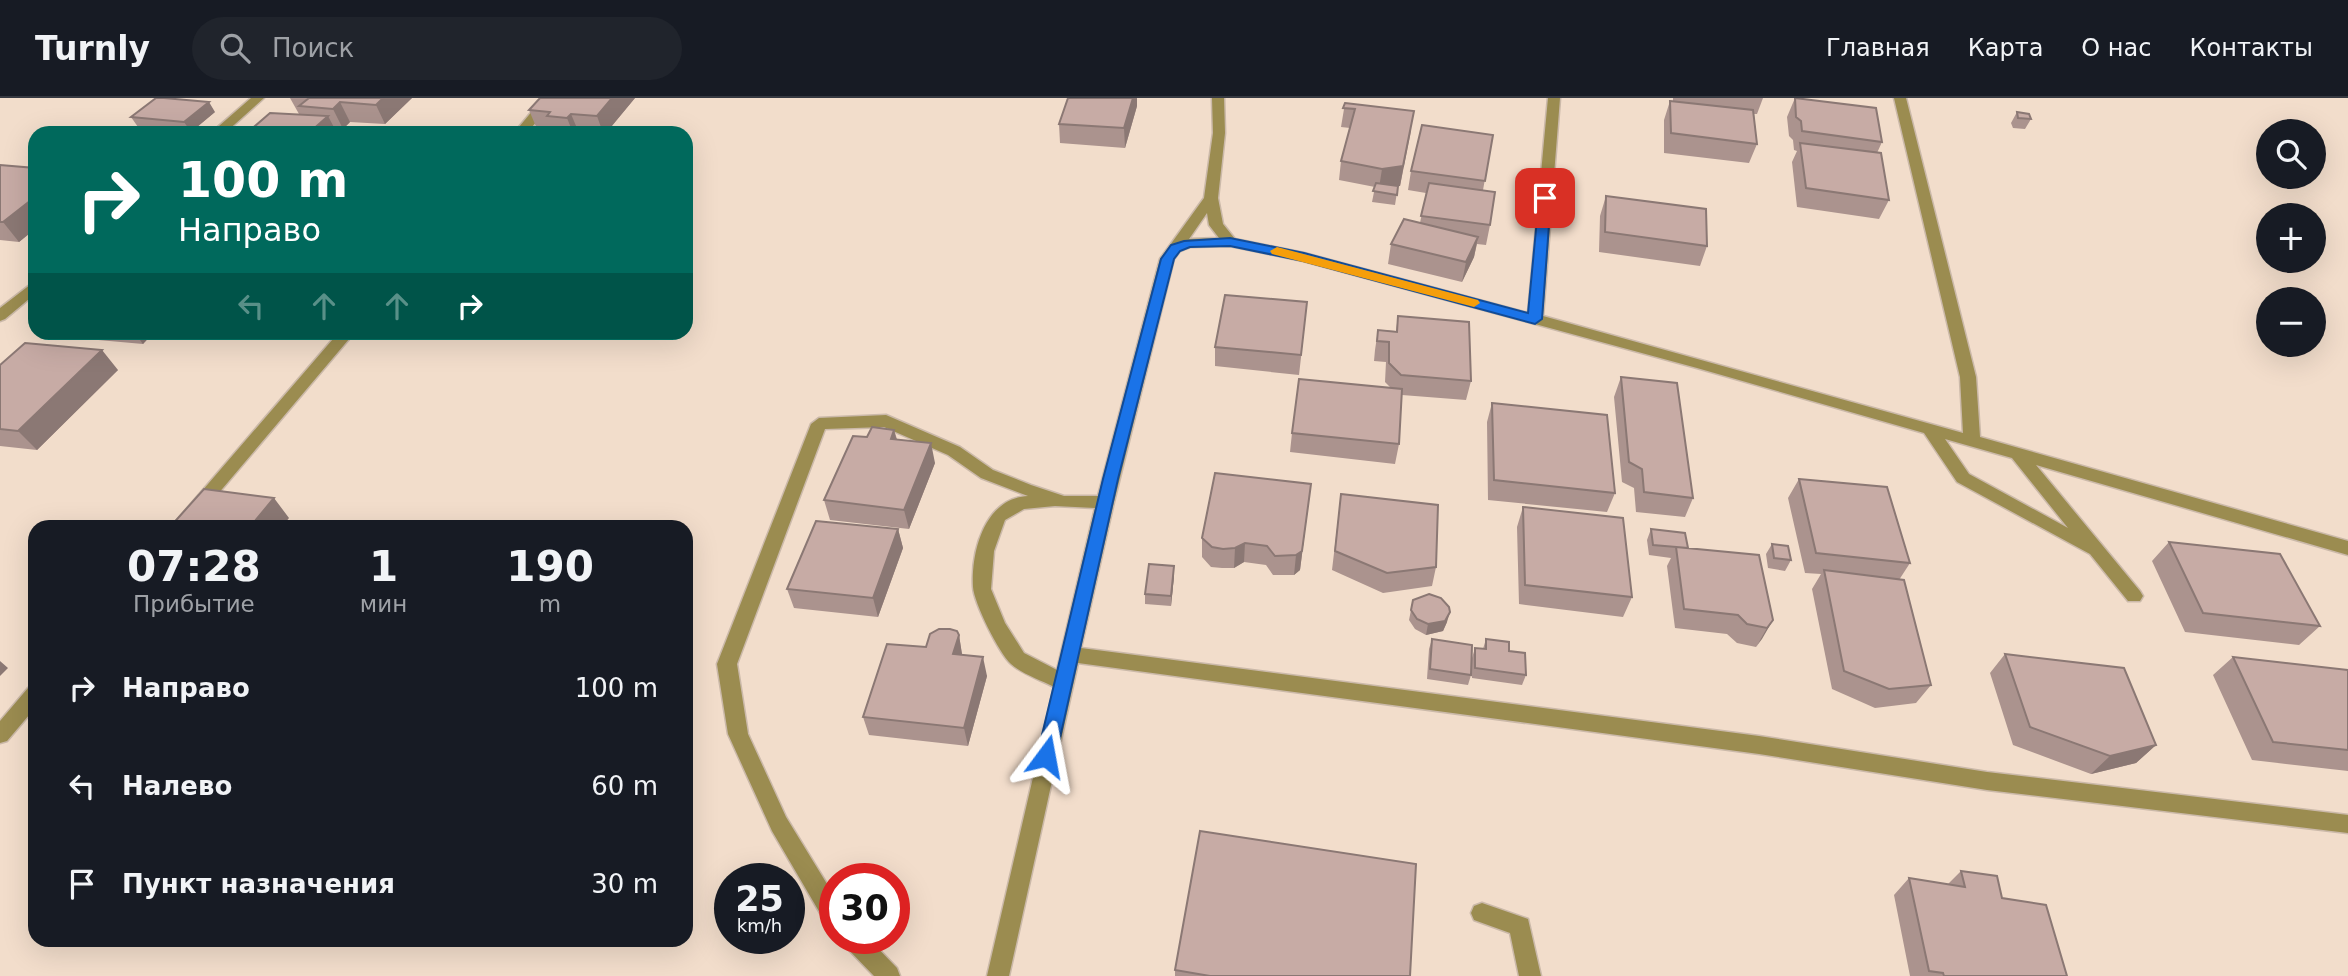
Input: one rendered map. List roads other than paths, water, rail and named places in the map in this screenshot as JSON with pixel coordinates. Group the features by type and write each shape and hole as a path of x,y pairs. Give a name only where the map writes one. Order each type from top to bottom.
{"street":[{"path":"225,126 258,98"},
{"path":"526,126 550,98"},
{"path":"1218,98 1219,133 1211,198 1216,225 1230,242"},
{"path":"1535,319 1554,98"},
{"path":"1900,98 1968,376 1972,442"},
{"path":"998,976 1105,502 1167,259 1211,198"},
{"path":"1175,248 1188,243 1230,242 1304,257 1535,319 2348,548"},
{"path":"0,316 28,292"},
{"path":"186,520 341,340"},
{"path":"819,891 779,824 738,734 727,664 819,424 886,421 954,451 987,474 1063,502"},
{"path":"1930,430 1964,478 2094,549"},
{"path":"2019,456 2134,596"},
{"path":"1064,683 1017,658 997,626 982,589 985,551 998,516 1021,503 1105,502"},
{"path":"1070,654 1745,743 1987,781 2348,824"},
{"path":"0,734 28,702"},
{"path":"1482,913 1520,926 1530,976"},
{"path":"869,954 890,976"}]}
